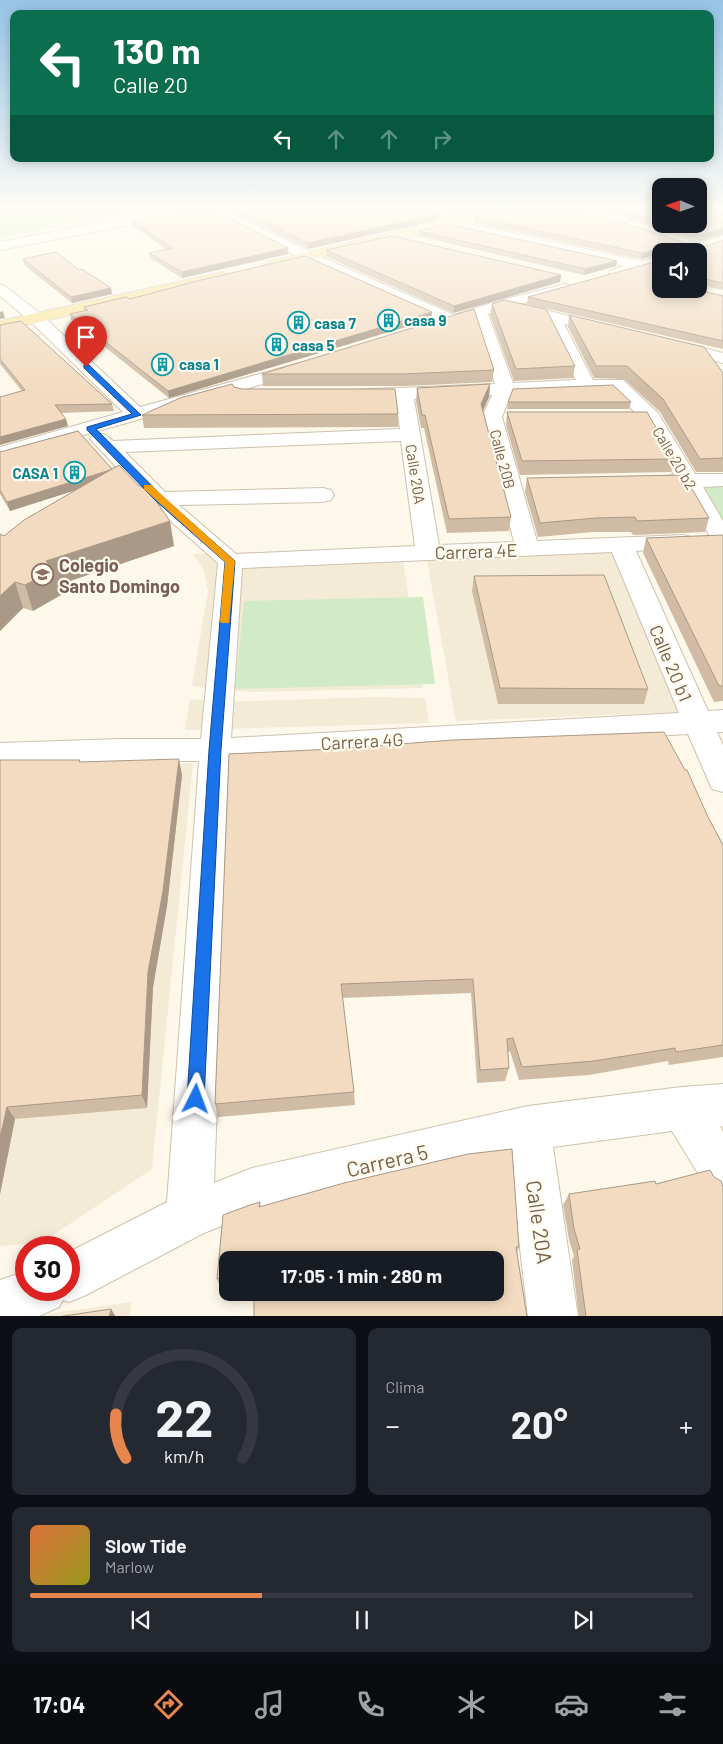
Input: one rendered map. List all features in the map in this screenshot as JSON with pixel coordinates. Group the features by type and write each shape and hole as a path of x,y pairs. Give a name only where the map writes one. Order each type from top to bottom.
{"main road":[{"path":"0,326 31,315 232,269"},
{"path":"0,316 31,315"}],"street":[{"path":"338,269 454,321"},
{"path":"633,269 643,272"},
{"path":"603,277 620,272 643,272 647,269"},
{"path":"427,329 577,282 558,276"},
{"path":"0,288 137,415"},
{"path":"503,304 617,332"},
{"path":"480,313 505,388"},
{"path":"344,394 404,394 587,385 552,316"},
{"path":"654,341 719,352 723,371"},
{"path":"0,453 214,394 316,363"},
{"name":"Calle 20 b2","path":"587,385 617,384 651,417 723,540"},
{"name":"Calle 20B","path":"505,388 492,417 520,484 528,550"},
{"path":"214,394 274,394"},
{"name":"Calle 20A","path":"404,394 428,553"},
{"path":"492,417 512,417"},
{"path":"621,417 651,417"},
{"path":"90,428 159,499 230,561 215,750 189,1216"},
{"path":"108,447 410,436"},
{"path":"649,481 723,480"},
{"path":"159,499 323,495"},
{"name":"Carrera 4E","path":"230,561 528,550 723,540"},
{"name":"Calle 20 b1","path":"621,545 710,721 723,780"},
{"name":"Carrera 4G","path":"0,755 121,750 215,750 710,721"},
{"path":"702,1107 723,1172"},
{"name":"Carrera 5","path":"80,1272 189,1216 252,1191 528,1128 702,1107"},
{"name":"Calle 20A","path":"528,1128 553,1316"},
{"path":"0,1305 15,1300"}],"shaded area":[{"path":"401,548 423,688 249,692 192,686 208,591 204,571 193,554"},
{"path":"614,548 681,712 456,721 426,555"},
{"path":"376,697 425,698 429,723 185,730 190,699 223,702"},
{"path":"193,763 152,1169 52,1236 15,1236 15,1245 0,1246 0,770"},
{"path":"131,1302 130,1316 32,1316"}],"green space":[{"path":"723,483 723,520 700,484"},
{"path":"423,597 435,684 235,689 244,601"}],"building":[{"path":"36,269 83,269 111,288 71,297"},
{"path":"178,269 193,269 182,272"},
{"path":"247,269 335,269 432,312 168,391 70,314 88,310 84,307 126,297 130,299"},
{"path":"370,269 537,269 561,275 454,306"},
{"path":"627,269 652,269 652,298 707,298 707,292 723,296 723,341 528,297"},
{"path":"707,269 723,269 723,283 707,279"},
{"path":"504,300 546,309 575,366 516,369 492,304"},
{"path":"474,309 494,370 404,374 262,374"},
{"path":"569,315 704,347 723,373 723,458 700,459 663,399 627,366 596,366"},
{"path":"21,321 112,404 55,405 66,419 0,437 0,397 25,390 0,359 0,325"},
{"path":"232,384 234,387 242,389 395,389 398,414 142,415 180,398"},
{"path":"490,384 481,404 511,517 449,519 425,415 422,415 417,388"},
{"path":"613,385 631,402 508,402 513,389"},
{"path":"507,412 647,412 674,459 522,461"},
{"path":"78,431 112,469 7,502 0,490 0,452"},
{"path":"119,465 138,485 149,491 170,521 46,561 53,570 25,585 15,582 0,596 0,534 4,536 24,520"},
{"path":"684,475 709,518 637,521 635,517 596,518 540,523 527,478"},
{"path":"723,535 723,686 719,686 646,538"},
{"path":"604,575 648,689 500,688 474,576"},
{"path":"664,732 685,770 687,770 723,845 723,1045 676,1052 675,1048 594,1061 522,1067 513,1038 507,1039 509,1068 480,1070 473,979 341,984 354,1092 215,1104 229,754 453,740"},
{"path":"179,759 163,891 148,972 142,1095 7,1107 0,1138 0,760 80,760 79,762"},
{"path":"512,1149 519,1247 516,1247 527,1316 254,1316 254,1301 504,1301 504,1251 220,1251 223,1215 260,1202 259,1207 344,1183 468,1154"},
{"path":"710,1170 714,1177 721,1181 723,1187 723,1316 586,1316 577,1250 580,1249 574,1229 569,1194 655,1181 656,1184"},
{"path":"219,1258 219,1279 217,1279"},
{"path":"111,1309 109,1316 64,1316"}],"slow traffic":[{"path":"147,487 230,561 225,620"}],"place":[{"name":"casa 9","path":"388,320"},
{"name":"casa 7","path":"298,323"},
{"name":"casa 5","path":"276,345"},
{"name":"casa 1","path":"163,364"},
{"name":"CASA 1","path":"74,473"},
{"name":"Colegio Santo Domingo","path":"43,575"}],"route":[{"path":"86,367 137,415 90,428 159,499 230,561 215,750 196,1099"}]}
